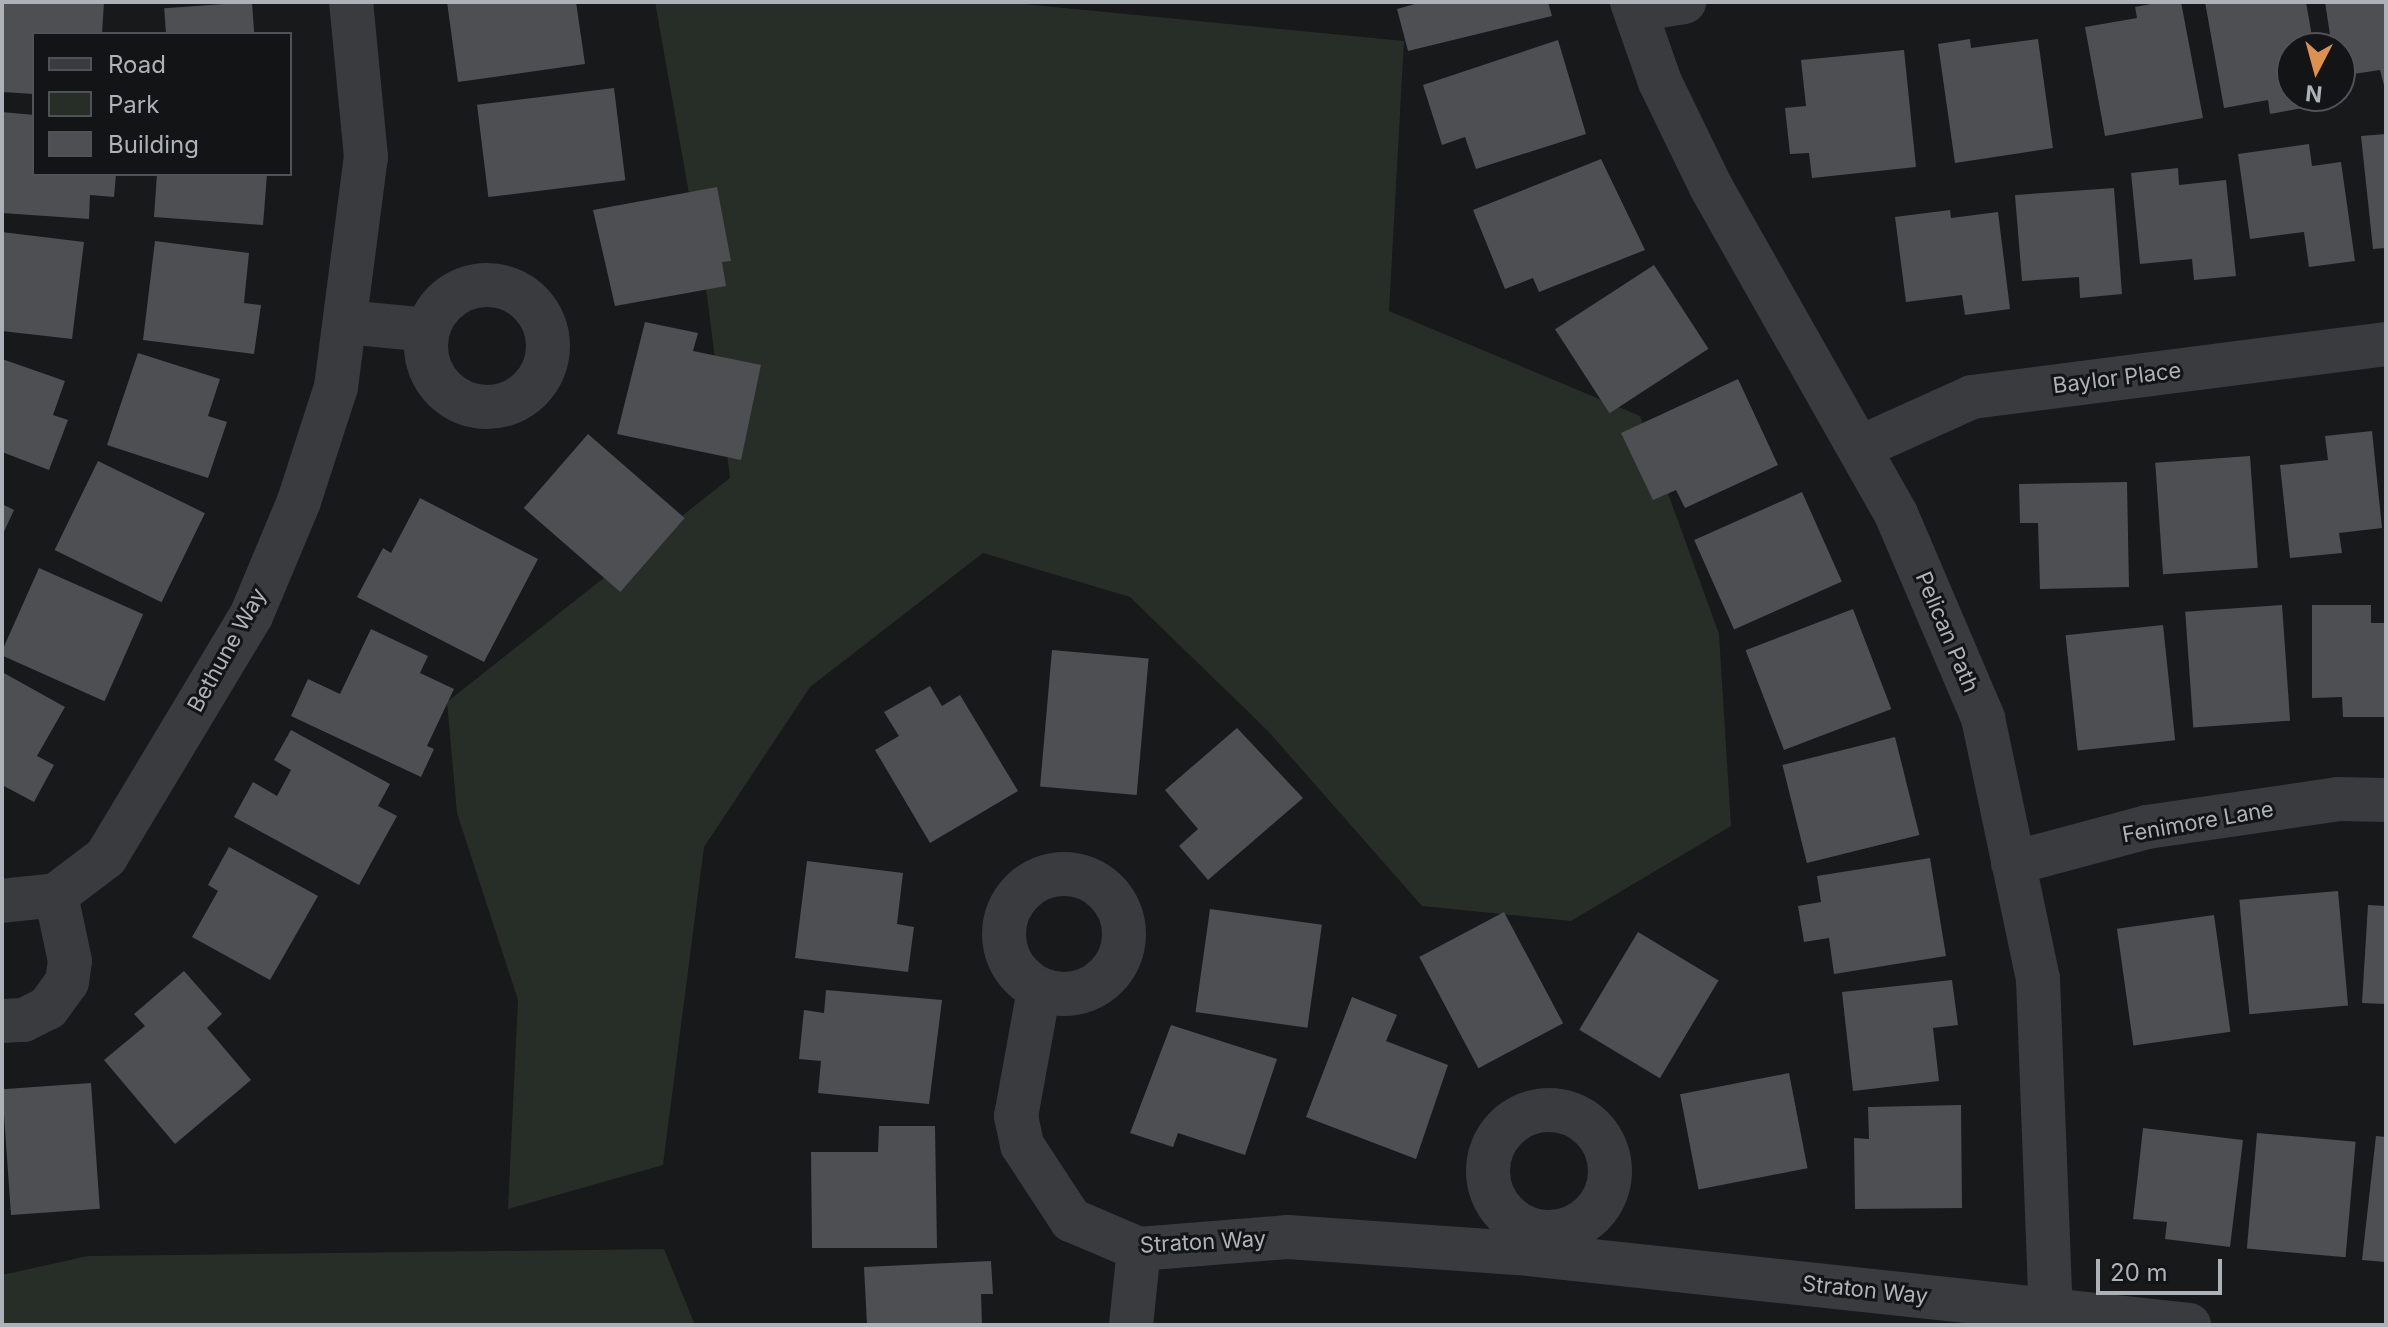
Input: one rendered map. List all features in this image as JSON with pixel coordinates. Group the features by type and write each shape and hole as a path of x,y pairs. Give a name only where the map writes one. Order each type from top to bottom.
{"street":[{"name":"Bethune Way","path":"56,895 106,857 251,616 299,501 336,387 366,157 351,2"},
{"path":"1633,6 1684,2"},
{"name":"Pelican Path","path":"1633,6 1660,82 1711,187 1896,514 1983,718 2038,979 2047,1317"},
{"path":"345,322 428,330"},
{"name":"Baylor Place","path":"1859,448 1972,397 2386,344"},
{"name":"Fenimore Lane","path":"2013,863 2147,827 2338,799 2386,800"},
{"path":"2,901 56,895 70,961 67,982 48,1008 24,1020 2,1021"},
{"name":"Straton Way","path":"1039,990 1016,1116 1022,1145 1071,1220 1139,1249 1288,1237 1541,1243 2047,1317 2189,1325"},
{"path":"1131,1325 1139,1249"}],"green space":[{"path":"655,2 1002,2 1404,41 1389,311 1640,416 1719,634 1731,826 1571,921 1422,906 1268,731 1130,597 983,553 810,687 704,847 663,1165 508,1209 518,1000 457,813 447,702 730,478 707,295"},
{"path":"664,1249 695,1325 2,1325 2,1275 88,1256"}],"building":[{"path":"2,2 104,2 102,32 32,32 32,94 2,92"},
{"path":"252,2 254,32 166,32 164,8"},
{"path":"447,2 576,2 585,64 458,82"},
{"path":"1422,2 1548,2 1552,16 1408,51 1397,9"},
{"path":"2181,2 2203,118 2105,136 2085,27 2137,18 2135,7"},
{"path":"2205,2 2306,2 2311,32 2276,32 2276,112 2281,112 2270,114 2268,100 2224,108"},
{"path":"2325,2 2386,2 2386,93 2380,70 2356,74 2356,32 2330,32"},
{"path":"1970,39 1971,48 2038,39 2053,148 1955,163 1938,44"},
{"path":"1558,40 1586,134 1476,169 1465,137 1442,145 1423,85"},
{"path":"1904,50 1916,167 1812,178 1809,153 1790,154 1785,108 1806,106 1801,60"},
{"path":"614,88 625,180 488,197 477,105"},
{"path":"2,112 32,115 32,176 116,176 114,197 90,195 89,219 2,213"},
{"path":"2386,134 2386,248 2373,249 2361,136"},
{"path":"2309,144 2312,166 2341,162 2355,261 2309,267 2304,232 2250,239 2238,154"},
{"path":"1601,159 1645,250 1539,292 1533,278 1505,289 1473,210"},
{"path":"2178,168 2179,185 2226,180 2236,276 2194,280 2192,259 2140,264 2131,173"},
{"path":"157,176 267,176 263,225 154,217"},
{"path":"717,187 731,261 722,262 726,286 615,306 593,210"},
{"path":"2114,188 2122,294 2080,298 2079,277 2022,281 2015,195"},
{"path":"1950,210 1951,218 1998,212 2010,309 1965,315 1962,295 1906,302 1895,217"},
{"path":"2,232 84,242 72,339 2,331"},
{"path":"155,241 249,253 244,303 261,305 254,354 143,340"},
{"path":"1654,265 1708,349 1610,413 1555,329"},
{"path":"645,322 698,333 693,351 761,365 741,460 617,434"},
{"path":"138,353 220,379 208,416 227,422 208,478 107,445"},
{"path":"2,359 65,381 53,415 68,420 49,470 2,452"},
{"path":"1738,379 1778,465 1685,508 1676,490 1653,500 1621,433"},
{"path":"2372,431 2382,528 2339,533 2342,553 2290,558 2280,465 2328,460 2325,436"},
{"path":"588,434 685,518 620,592 524,508"},
{"path":"2250,456 2258,568 2163,574 2155,463"},
{"path":"98,461 205,513 162,602 55,550"},
{"path":"2127,482 2129,587 2040,589 2038,523 2020,523 2019,484"},
{"path":"1802,492 1842,582 1734,630 1694,540"},
{"path":"420,498 538,559 484,662 357,597 383,548 391,553"},
{"path":"2,504 14,510 2,536"},
{"path":"39,568 143,614 105,701 2,656"},
{"path":"2282,605 2290,721 2193,727 2185,612"},
{"path":"2312,605 2371,605 2371,623 2386,623 2386,717 2343,717 2342,697 2312,698"},
{"path":"1853,609 1891,709 1784,750 1746,650"},
{"path":"2163,625 2175,740 2078,751 2066,635"},
{"path":"371,629 428,656 420,673 454,689 427,746 434,749 421,777 291,716 308,679 340,694"},
{"path":"1052,650 1149,658 1137,795 1040,786"},
{"path":"2,672 65,707 37,756 54,765 34,802 2,785"},
{"path":"930,686 942,706 960,695 1018,791 930,843 875,750 899,736 884,712"},
{"path":"1237,728 1303,798 1208,880 1179,846 1198,829 1165,790"},
{"path":"291,730 390,784 378,806 397,816 359,885 234,817 253,782 277,796 291,770 274,760"},
{"path":"1895,737 1919,835 1807,863 1782,765"},
{"path":"229,847 318,896 270,980 192,937 218,891 208,885"},
{"path":"1930,858 1946,956 1834,974 1829,938 1804,942 1798,906 1821,902 1817,876"},
{"path":"807,861 903,873 897,924 914,927 908,972 795,958"},
{"path":"2338,891 2348,1006 2249,1014 2239,900"},
{"path":"2368,905 2386,906 2386,1004 2362,1003"},
{"path":"1210,909 1322,925 1307,1028 1196,1012"},
{"path":"1504,912 1563,1023 1478,1068 1419,957"},
{"path":"2214,915 2230,1032 2133,1045 2117,929"},
{"path":"1638,932 1719,980 1660,1078 1579,1030"},
{"path":"184,971 222,1014 207,1028 251,1080 175,1144 104,1060 145,1026 134,1014"},
{"path":"1952,980 1958,1025 1933,1028 1939,1081 1853,1091 1842,992"},
{"path":"826,990 942,1000 929,1104 818,1093 821,1061 799,1059 804,1010 824,1013"},
{"path":"1352,997 1397,1015 1386,1041 1448,1065 1416,1159 1306,1117"},
{"path":"1171,1025 1277,1059 1245,1155 1178,1133 1173,1147 1130,1133"},
{"path":"1789,1073 1808,1168 1699,1189 1680,1094"},
{"path":"91,1083 100,1209 11,1215 2,1089"},
{"path":"1961,1105 1962,1208 1855,1209 1854,1138 1869,1139 1868,1107"},
{"path":"879,1126 935,1126 937,1248 812,1248 811,1152 878,1152"},
{"path":"2143,1128 2243,1140 2230,1247 2165,1239 2167,1222 2133,1219"},
{"path":"2257,1133 2356,1142 2346,1257 2247,1249"},
{"path":"2376,1136 2386,1137 2386,1262 2362,1260"},
{"path":"991,1261 993,1294 981,1294 982,1325 867,1325 864,1267"}]}
